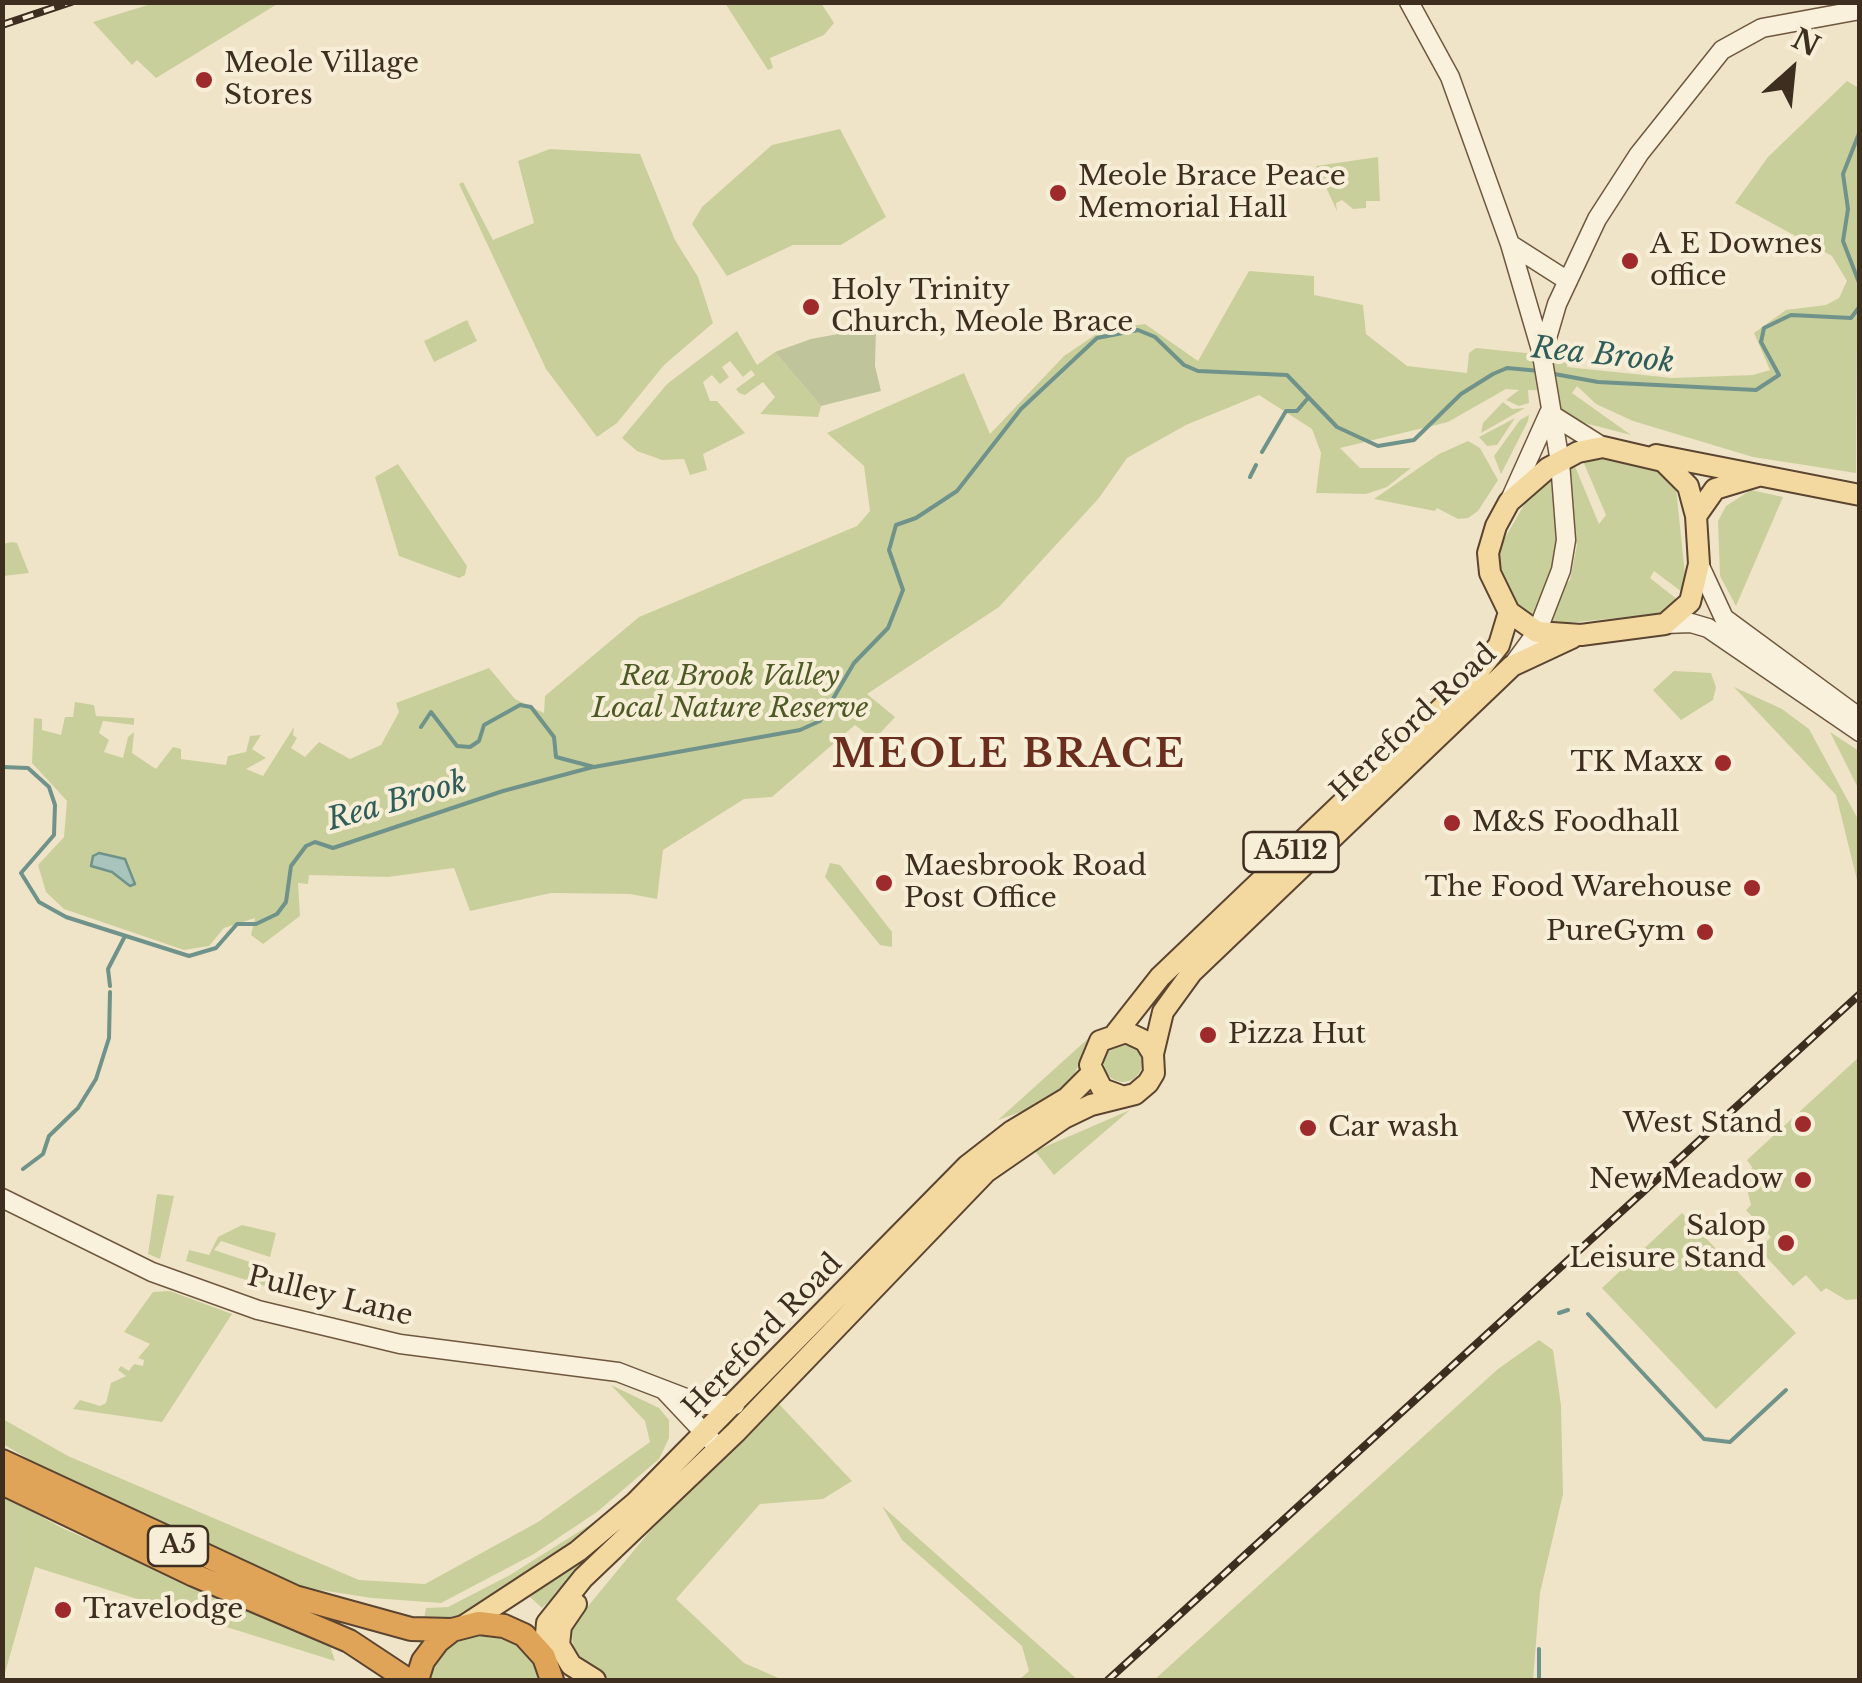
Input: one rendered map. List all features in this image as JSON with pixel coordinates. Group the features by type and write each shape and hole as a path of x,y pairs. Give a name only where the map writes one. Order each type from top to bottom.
{"highway":[{"name":"A5","path":"2,1461 295,1597 411,1629 458,1628"},
{"name":"A5","path":"2,1482 194,1575 356,1644 408,1680"},
{"path":"417,1680 429,1651 458,1628 504,1626 531,1641 548,1667 567,1680"}],"main road":[{"path":"1409,2 1450,77 1510,244 1542,355 1547,404 1560,462 1566,540 1560,570 1537,632 1512,666"},
{"path":"1542,355 1568,281 1612,194 1722,50 1762,28 1860,10"},
{"path":"1510,244 1568,281"},
{"path":"1547,404 1603,447"},
{"path":"1547,404 1488,553 1490,573 1508,612 1537,632 1581,634 1692,623 1708,628 1860,732"},
{"path":"1509,502 1560,462 1578,452 1603,447 1860,495"},
{"path":"1644,453 1676,471 1688,486 1696,516 1699,564 1690,602 1665,624"},
{"path":"1696,516 1704,500 1724,484 1770,476"},
{"path":"1699,564 1724,618 1860,718"},
{"name":"Hereford Road","path":"1116,1033 1160,977 1473,678 1500,644 1508,612"},
{"name":"Hereford Road","path":"1153,1054 1162,1012 1192,972 1512,666 1581,634"},
{"path":"1116,1033 1136,1035 1153,1054"},
{"name":"A5112","path":"1092,1073 1095,1048 1116,1033"},
{"name":"A5112","path":"1120,1096 1134,1094 1148,1083 1153,1054"},
{"path":"1092,1073 1102,1088 1120,1096"},
{"name":"Hereford Road","path":"458,1628 578,1551 704,1436 967,1166 1012,1130 1067,1098 1092,1073"},
{"name":"Hereford Road","path":"548,1667 547,1623 583,1578 598,1568 736,1432 986,1172 1064,1118 1120,1096"},
{"name":"Pulley Lane","path":"2,1198 152,1272 274,1314 400,1344 604,1370 704,1405 735,1405"},
{"path":"662,1388 713,1442 736,1432"},
{"path":"594,1680 563,1656 558,1636 598,1568"}],"green space":[{"path":"154,3 279,3 156,78 137,60 132,65 93,22"},
{"path":"725,3 821,3 834,23 824,35 770,58 773,68 768,70"},
{"name":"Rea Brook Valley Local Nature Reserve","path":"1847,81 1859,88 1856,473 1753,457 1633,421 1596,404 1577,386 1572,393 1631,435 1569,419 1559,409 1557,391 1528,390 1529,403 1519,406 1506,400 1519,390 1506,389 1448,422 1340,448 1360,468 1411,468 1387,487 1366,494 1316,493 1321,453 1312,429 1259,395 1186,425 1127,458 1099,498 999,607 867,694 895,717 874,740 855,725 772,797 744,799 663,850 657,899 630,894 551,893 470,911 454,868 388,877 309,875 308,884 298,883 300,916 263,944 251,935 255,918 224,928 209,946 184,950 64,909 46,892 38,865 64,837 67,801 32,763 34,718 42,719 42,730 61,735 65,717 73,717 75,702 94,705 96,716 134,718 134,725 103,721 99,733 109,740 104,752 123,758 128,737 134,732 132,753 156,769 173,747 181,749 181,759 226,765 228,756 246,752 250,736 261,735 252,749 266,758 246,769 263,776 294,727 293,735 297,738 291,748 305,757 319,742 350,759 381,745 399,712 396,703 489,668 515,699 544,713 545,696 639,617 857,526 870,511 864,466 827,433 964,373 990,434 1064,356 1095,335 1121,327 1145,324 1198,361 1249,271 1314,276 1314,295 1363,305 1366,334 1407,366 1467,373 1469,353 1476,348 1556,356 1568,359 1567,367 1672,378 1753,375 1770,370 1754,333 1786,310 1826,305 1839,298 1847,281 1832,256 1735,203 1768,157"},
{"path":"840,129 886,217 841,245 793,245 727,276 692,224 702,207 772,145"},
{"path":"550,149 640,154 675,240 698,277 713,323 664,365 617,423 597,437 546,369 459,184 463,182 493,240 534,223 518,161"},
{"path":"1378,157 1380,201 1366,201 1366,208 1353,209 1342,200 1336,203 1337,211 1316,166"},
{"path":"467,320 477,341 434,362 424,341"},
{"path":"876,327 875,366 881,391 821,406 775,352 811,339"},
{"path":"737,331 757,365 775,352 821,406 818,417 760,414 775,397 763,382 745,395 739,393 736,389 755,375 751,370 743,377 730,361 722,367 729,377 720,384 712,375 703,382 710,401 717,401 745,433 703,454 707,470 690,475 684,459 662,460 637,451 622,438 667,384"},
{"path":"1503,402 1512,409 1525,408 1481,433 1483,423"},
{"path":"1529,415 1501,474 1494,456 1520,420"},
{"path":"1515,418 1497,445 1487,446 1479,437"},
{"path":"1468,441 1480,448 1498,480 1478,511 1468,518 1458,519 1437,508 1435,511 1374,499 1439,454"},
{"path":"1611,459 1654,469 1676,488 1685,574 1682,592 1654,571 1650,578 1678,600 1659,614 1546,625 1562,588 1570,580 1577,545 1569,534 1562,468 1574,464 1599,524 1606,515 1583,461"},
{"path":"398,464 467,566 465,575 459,578 399,556 375,477"},
{"path":"1554,472 1557,551 1548,588 1533,621 1521,614 1502,583 1498,563 1501,545 1529,496"},
{"path":"1751,490 1783,497 1736,606 1720,576 1718,521 1726,506"},
{"path":"17,543 29,573 3,576 3,544"},
{"path":"1674,671 1711,673 1716,687 1713,700 1681,720 1653,690"},
{"path":"1734,687 1782,709 1809,729 1859,821 1859,888 1836,795"},
{"path":"1830,732 1859,751 1859,790"},
{"path":"830,863 840,865 892,932 892,947 880,945 825,877"},
{"path":"1092,1035 1070,1084 1037,1106 998,1120"},
{"path":"1123,1044 1136,1050 1142,1063 1136,1076 1123,1082 1110,1076 1104,1063 1110,1050"},
{"name":"New Meadow","path":"1859,1057 1859,1299 1846,1300 1826,1288 1821,1292 1806,1275 1793,1286 1759,1249 1771,1237 1746,1210 1751,1205 1746,1185 1752,1167 1747,1160"},
{"path":"1130,1110 1054,1175 1035,1151 1063,1139"},
{"path":"157,1194 174,1196 160,1259 148,1254"},
{"path":"1682,1213 1796,1333 1716,1409 1602,1288"},
{"path":"242,1225 276,1233 270,1257 221,1241 214,1250 268,1268 265,1286 186,1261 189,1250 209,1255 218,1237"},
{"path":"170,1291 232,1314 162,1422 73,1409 80,1400 100,1406 106,1403 111,1383 126,1376 118,1370 121,1366 129,1371 134,1364 143,1366 144,1360 138,1358 150,1344 124,1332 153,1292"},
{"path":"1539,1340 1553,1350 1561,1405 1563,1494 1540,1593 1533,1680 1154,1680 1498,1369"},
{"path":"611,1385 659,1408 669,1420 669,1438 659,1459 597,1512 534,1554 441,1603 372,1598 287,1585 62,1479 3,1444 3,1419 68,1456 359,1580 425,1584 538,1522 650,1442 645,1421"},
{"path":"777,1402 852,1481 823,1499 760,1504 676,1599 744,1663 783,1680 613,1680 602,1675 573,1651 572,1631 584,1611 650,1531"},
{"path":"705,1444 701,1457 542,1608 530,1597 620,1524"},
{"path":"3,1496 62,1528 330,1646 335,1661 35,1567 3,1680"},
{"path":"882,1506 1078,1680 1019,1680 1029,1671 1022,1646 902,1540"},
{"path":"599,1519 601,1522 560,1554 464,1616 423,1623 426,1608 448,1607 510,1575"},
{"path":"477,1634 506,1637 530,1653 543,1680 428,1680 440,1655 450,1645"}],"water":[{"path":"99,853 125,859 135,884 130,886 112,872 91,866 93,856"}],"waterway":[{"name":"Rea Brook","path":"1860,131 1843,174 1848,209 1843,241 1860,285"},
{"name":"Rea Brook","path":"1549,373 1598,382 1756,390 1779,375 1761,342 1764,328 1791,315 1851,318 1860,306"},
{"name":"Rea Brook","path":"421,727 431,712 457,746 470,747 479,741 484,725 520,705 531,707 554,737 556,757 594,767 800,730 820,721 854,663 888,628 903,590 889,550 896,525 916,518 957,491 1021,409 1097,338 1138,330 1155,337 1184,365 1198,371 1287,375 1337,427 1378,446 1414,440 1461,394 1493,374 1507,368 1540,371"},
{"path":"1262,452 1286,411 1297,411 1308,398"},
{"path":"1250,477 1256,465"},
{"name":"Rea Brook","path":"2,767 28,768 49,787 55,805 54,835 21,873 39,902 66,917 189,956 216,948 237,924 256,924 277,914 286,902 291,866 306,846 315,842 333,848 503,791 593,767"},
{"path":"110,986 108,969 125,936"},
{"path":"23,1169 43,1154 49,1136 78,1108 96,1079 109,1038 110,992"},
{"path":"1559,1313 1568,1310"},
{"path":"1588,1314 1704,1439 1730,1442 1786,1390"},
{"path":"1539,1649 1539,1680"}],"railway":[{"path":"2,25 71,2"},
{"path":"1108,1680 1860,994"}],"place":[{"name":"Meole Village Stores","path":"204,80"},
{"name":"Meole Brace Peace Memorial Hall","path":"1058,193"},
{"name":"A E Downes office","path":"1630,261"},
{"name":"Holy Trinity Church, Meole Brace","path":"811,307"},
{"name":"TK Maxx","path":"1723,763"},
{"name":"M&S Foodhall","path":"1452,823"},
{"name":"Maesbrook Road Post Office","path":"884,883"},
{"name":"The Food Warehouse","path":"1752,888"},
{"name":"PureGym","path":"1705,932"},
{"name":"Pizza Hut","path":"1208,1035"},
{"name":"West Stand","path":"1803,1124"},
{"name":"Car wash","path":"1308,1128"},
{"name":"New Meadow","path":"1803,1180"},
{"name":"Salop Leisure Stand","path":"1786,1243"},
{"name":"Travelodge","path":"63,1610"}],"district":[{"name":"MEOLE BRACE","path":"1009,756"}]}
